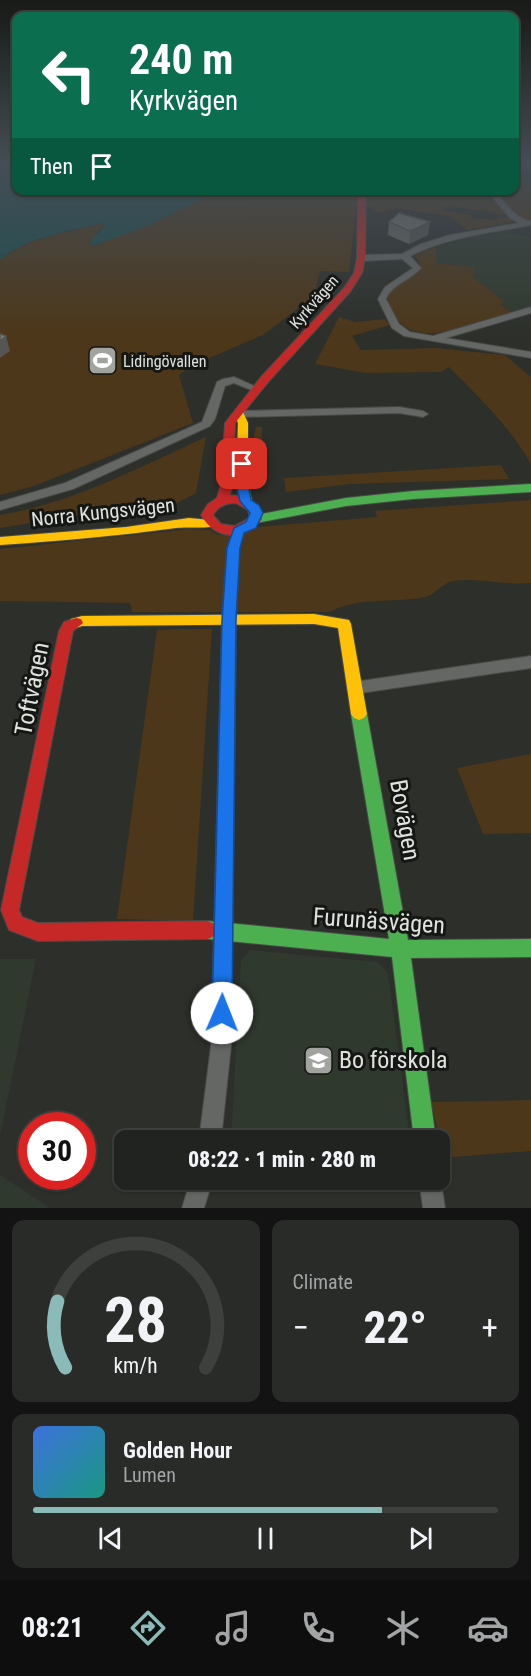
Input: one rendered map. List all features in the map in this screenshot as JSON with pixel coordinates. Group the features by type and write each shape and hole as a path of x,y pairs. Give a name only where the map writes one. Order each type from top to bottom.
{"street":[{"name":"Kyrkvägen","path":"223,500 227,484 230,423 256,389 347,290 358,273 362,258 362,220"},
{"path":"362,258 404,256 424,246 453,237 529,224"},
{"path":"404,256 417,268 411,275 385,290 382,299 395,326 407,334 432,340 531,355"},
{"path":"432,340 531,310"},
{"path":"0,506 69,486 206,424 211,418 217,391 225,382 234,380 256,389"},
{"path":"256,519 256,513 248,502 242,484 243,423 239,414 399,410 423,414"},
{"path":"233,548 207,515 208,509 223,500 238,499 278,505 531,488"},
{"path":"216,527 239,531 251,525 256,519 346,502"},
{"name":"Norra Kungsvägen","path":"0,539 46,529 208,509"},
{"name":"Norra Kungsvägen","path":"0,539 126,531 189,522 216,527"},
{"path":"211,1130 221,1046 229,620 233,548 239,531"},
{"name":"Bovägen","path":"229,620 314,619 344,624 400,949 424,1130"},
{"name":"Toftvägen","path":"224,930 38,932 15,924 10,910 69,626 82,621 229,620"},
{"path":"354,688 531,662"},
{"name":"Furunäsvägen","path":"224,930 400,949 531,948"},
{"path":"193,1208 199,1190"},
{"path":"432,1190 434,1208"}],"shaded area":[{"name":"Lidingövallen","path":"159,220 355,220 349,272 320,271 314,296 263,335 191,366 179,375 193,423 34,486 0,495 0,260 11,252 36,241 103,223 105,225 97,232 93,245"},
{"path":"455,220 513,222 467,230"},
{"path":"507,232 531,237 531,307 512,313 500,303 504,301 475,280 473,267 436,263 436,247 479,236"},
{"path":"436,247 436,263 474,267 473,277 505,302 500,304 512,313 448,331 416,332 403,326 390,306 389,293 418,271 420,264 415,255"},
{"path":"339,317 355,322 385,319 390,325 352,336 361,350 436,348 505,355 531,377 531,464 504,425 449,367 441,372 366,373 315,364"},
{"path":"256,427 262,427 261,480 254,480 253,451 258,450 257,441 253,440"},
{"path":"206,437 196,493 177,503 128,507 0,528 0,515 80,493"},
{"path":"501,465 509,479 350,484 286,492 284,478"},
{"path":"531,500 531,583 453,581 425,597 364,602 330,612 132,612 130,603 0,601 0,549 190,529 210,530 218,535 249,531 257,527 377,517 375,511"},
{"path":"212,629 193,921 117,919 157,630"},
{"path":"531,754 531,833 483,834 457,768"},
{"name":"Bo förskola","path":"250,950 378,962 388,973 409,1130 232,1130 241,960"},
{"path":"0,959 36,959 0,1136"},
{"path":"531,1100 531,1151 450,1157 450,1130 438,1130 431,1102"},
{"path":"0,1175 18,1187 18,1190 23,1190 50,1208 0,1208"}],"water":[{"path":"0,220 159,220 92,246 91,240 105,226 103,223 63,232 35,240 0,260"}],"building":[{"path":"424,220 430,222 410,231 389,222"}],"traffic: fast":[{"path":"256,519 346,502 413,495 531,488"},
{"path":"359,714 400,949 424,1130"},
{"path":"208,930 400,949 531,948"}],"traffic: slow":[{"path":"239,414 243,423 242,484 246,501"},
{"path":"0,541 126,531 189,522 210,524"},
{"path":"76,623 82,621 314,619 344,624 359,714"}],"traffic: jam":[{"path":"223,500 227,484 230,423 265,379 347,290 358,273 361,258 362,220"},
{"path":"238,499 254,508 256,519 236,530 229,531 216,527 207,515 209,510 224,500 238,499"},
{"path":"76,623 69,626 66,631 10,910 15,924 38,932 208,930"}],"place":[{"name":"Lidingövallen","path":"102,361"},
{"name":"Bo förskola","path":"318,1060"}],"route":[{"path":"222,1013 229,620 233,548 239,531 251,525 256,519 254,508 246,501 242,484 242,464"}]}
